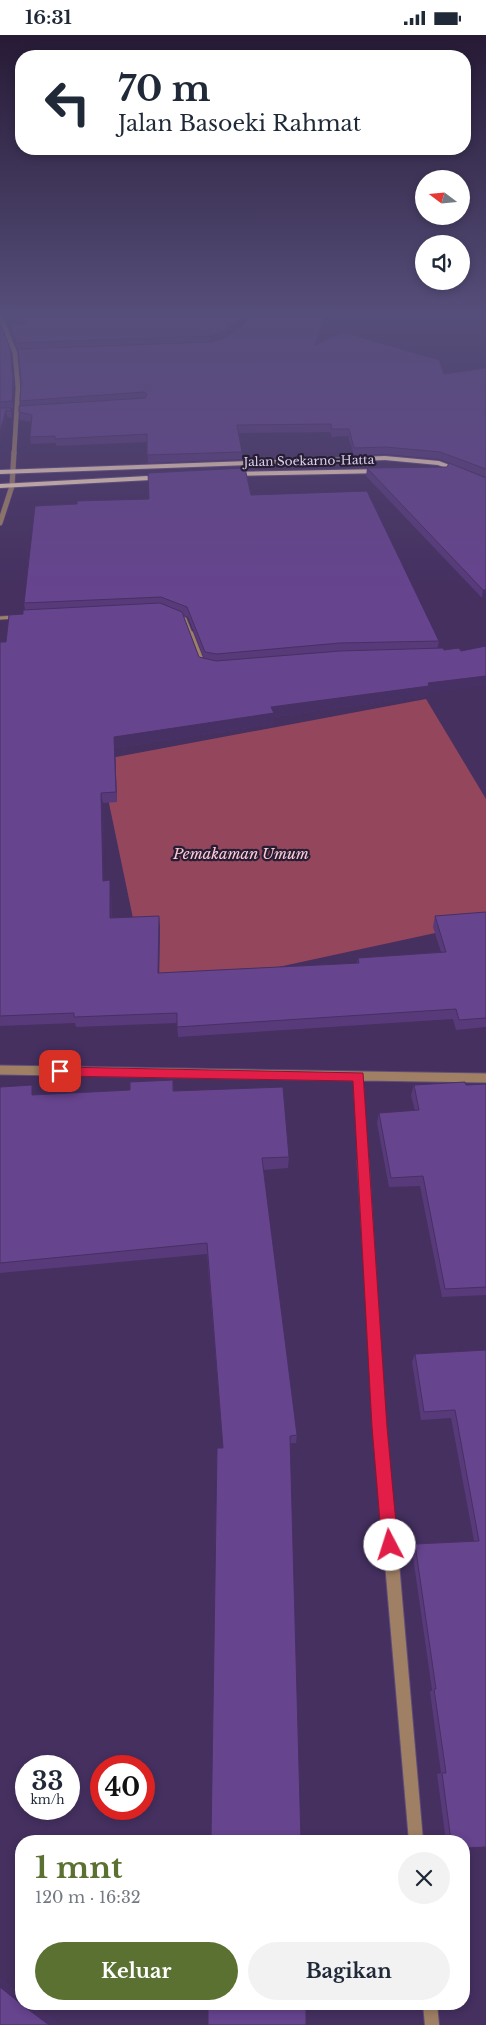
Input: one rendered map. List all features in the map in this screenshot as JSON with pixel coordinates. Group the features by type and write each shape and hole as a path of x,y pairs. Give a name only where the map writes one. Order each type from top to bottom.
{"highway":[{"name":"Jalan Soekarno-Hatta","path":"0,472 385,458 439,463 486,482"},
{"name":"Jalan Soekarno-Hatta","path":"220,474 392,471"},
{"path":"426,471 459,471"},
{"path":"0,486 171,477"}],"street":[{"path":"0,523 12,486 18,405"},
{"path":"9,411 18,411"},
{"path":"174,613 185,619 203,665"},
{"path":"0,618 18,617"},
{"path":"0,1071 486,1078"},
{"path":"358,1077 380,1427 415,1835"},
{"path":"431,2010 432,2025"}],"green space":[{"name":"Pemakaman Umum","path":"426,699 486,799 486,922 149,995 100,760"}],"building":[{"path":"486,405 486,469 440,452 386,447 354,448 349,429 332,429 331,424 237,425 242,452 147,455 147,434 55,439 55,436 30,437 32,415 19,412 19,406"},
{"path":"0,408 11,408 11,411 6,410 0,432"},
{"path":"449,463 486,478 486,590 483,590 367,468 447,467"},
{"path":"245,468 251,495 367,491 439,641 340,643 217,654 205,652 187,607 161,597 24,603 35,506 77,504 77,501 149,499 148,473"},
{"path":"160,603 182,612 199,657 216,661 340,651 443,648 444,650 459,648 461,651 486,646 486,676 428,683 429,686 271,707 274,713 114,737 116,792 101,793 103,881 110,880 110,918 159,916 158,973 359,963 358,958 446,952 435,916 486,912 486,1018 459,1020 456,1009 177,1027 177,1013 74,1017 74,1013 0,1016 0,642 6,642 9,615 23,614 23,610"},
{"path":"173,1080 173,1091 283,1087 289,1157 262,1158 297,1435 290,1436 301,1835 211,1835 217,1448 223,1448 207,1243 0,1263 0,1087 32,1085 32,1095 130,1090 130,1082"},
{"path":"465,1082 466,1085 486,1084 486,1287 445,1289 423,1176 391,1178 379,1113 419,1110 414,1085"},
{"path":"486,1350 486,1847 470,1848 470,1835 450,1835 442,1773 446,1773 434,1689 436,1689 415,1544 479,1541 455,1410 424,1412 415,1354"},
{"path":"0,1987 15,1999 15,2010 29,2010 49,2025 0,2025"},
{"path":"208,2010 306,2010 306,2025 208,2025"}],"route":[{"path":"60,1071 358,1077 380,1427 390,1545"}]}
